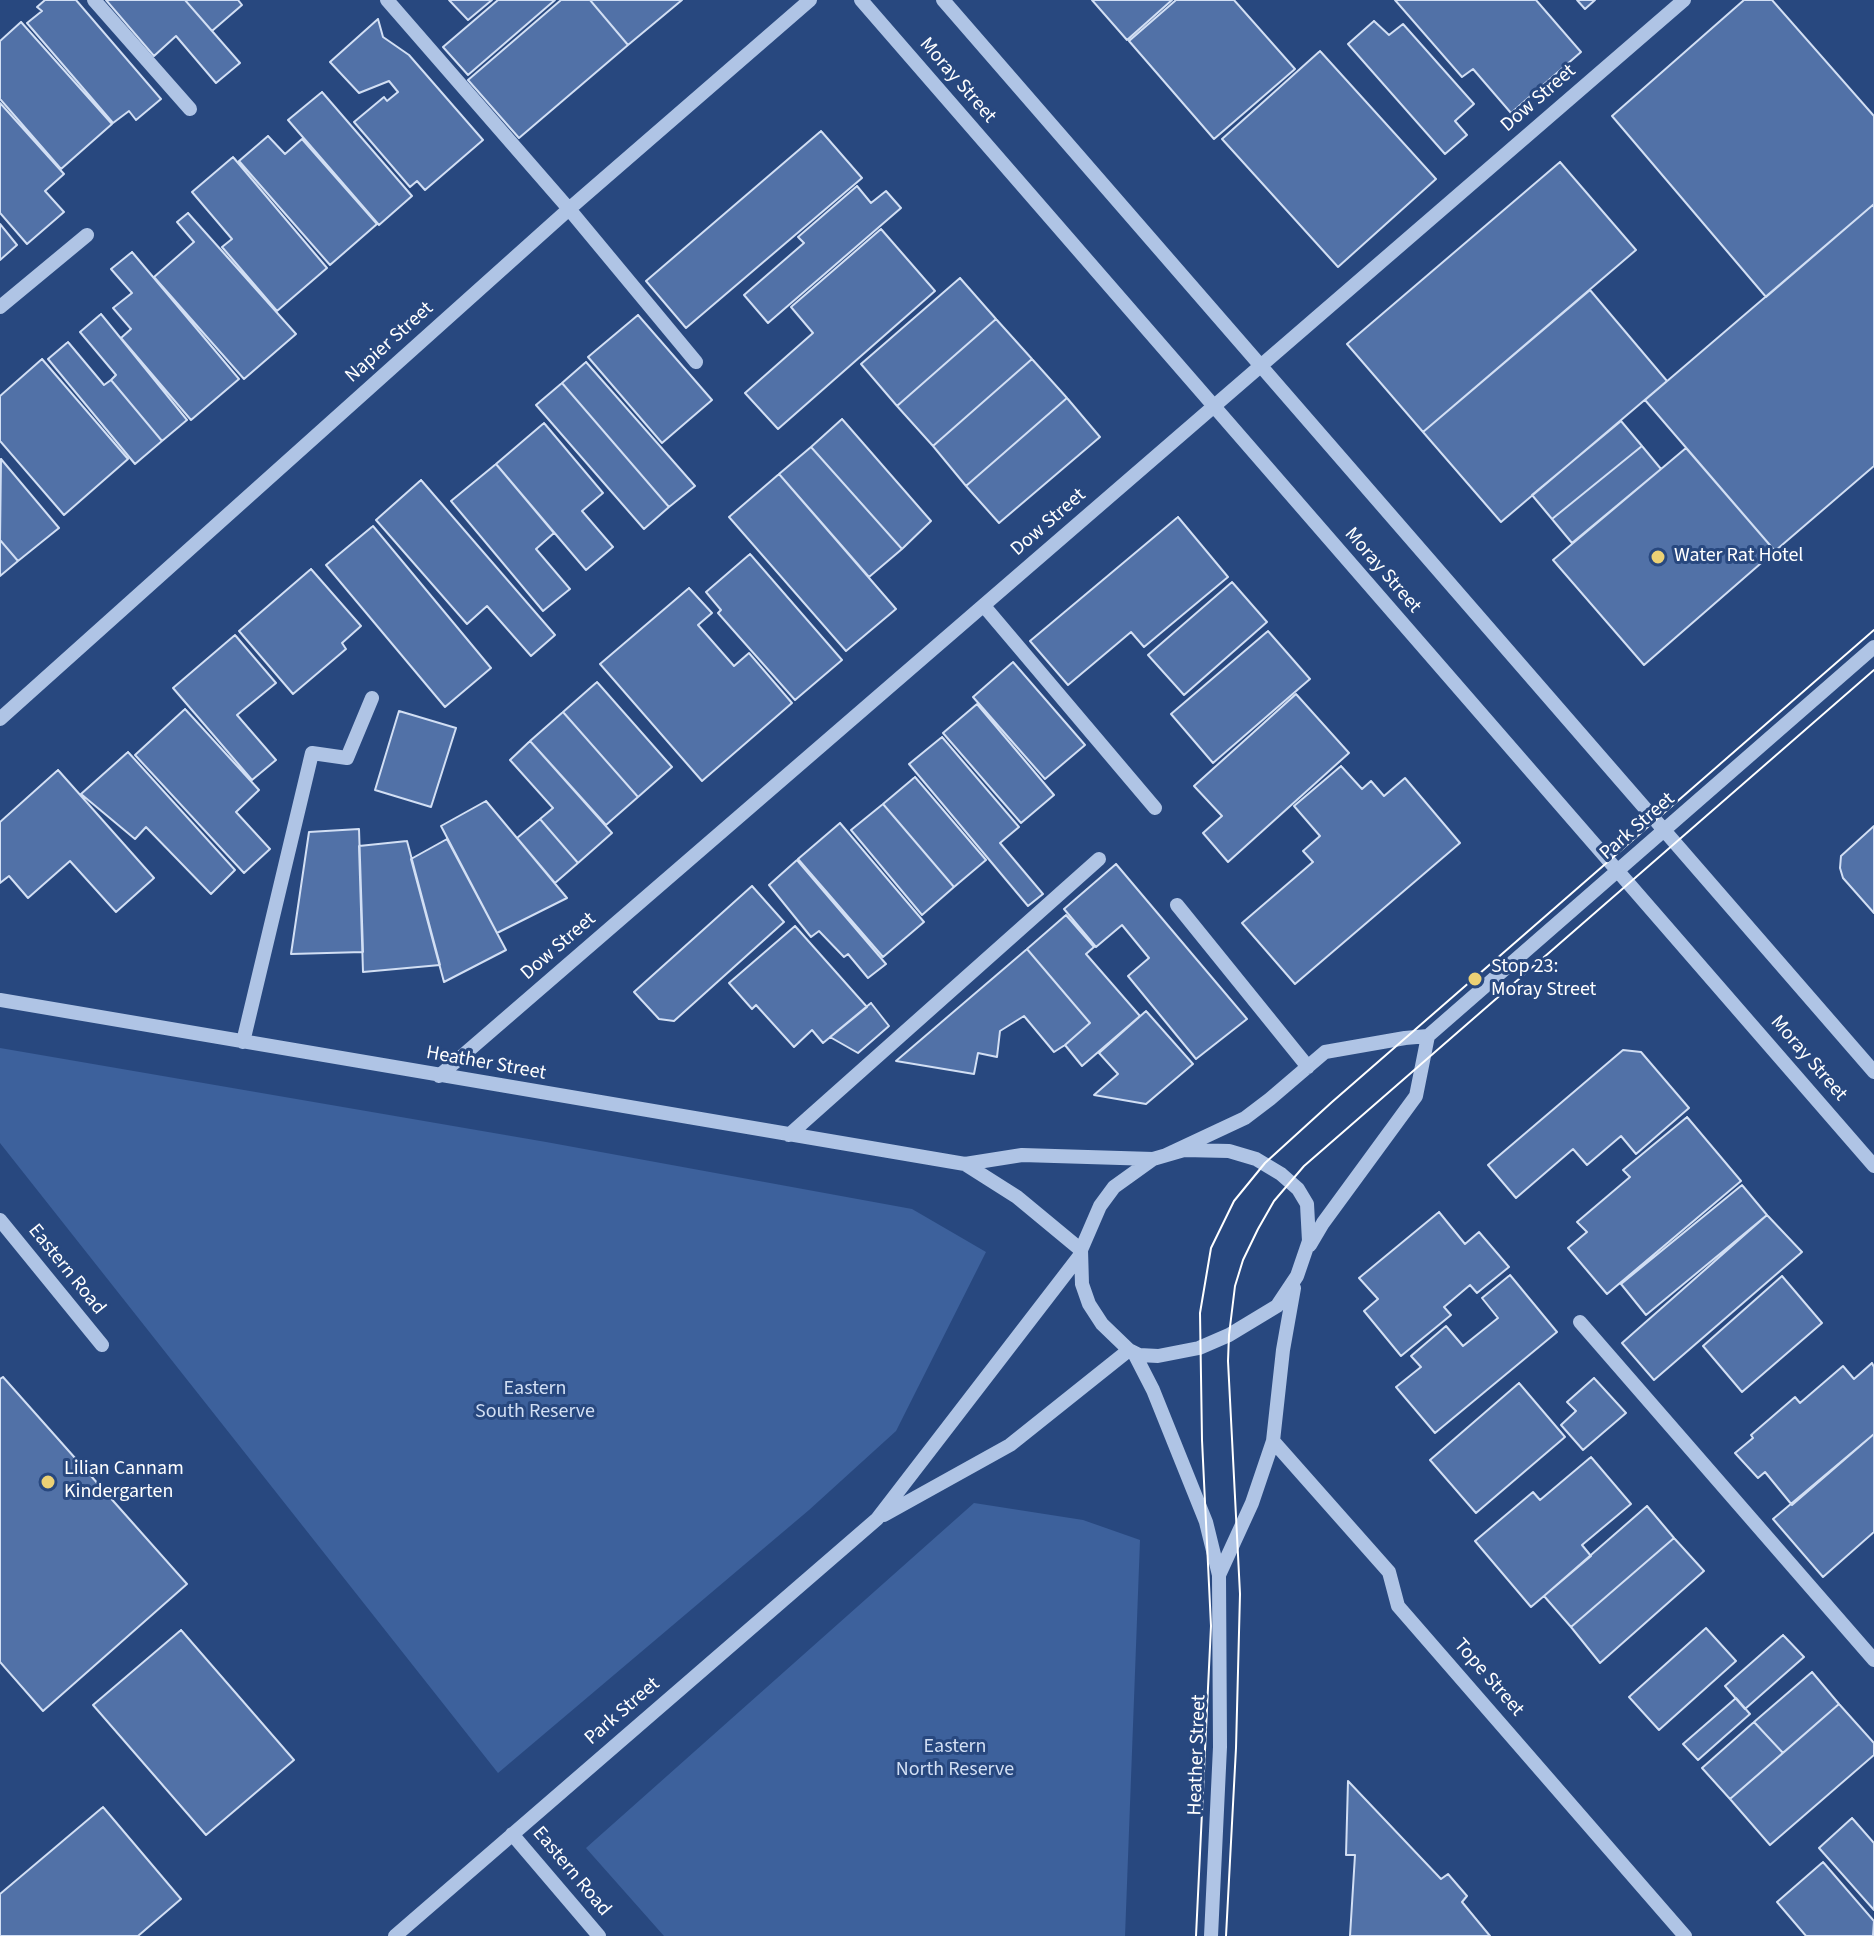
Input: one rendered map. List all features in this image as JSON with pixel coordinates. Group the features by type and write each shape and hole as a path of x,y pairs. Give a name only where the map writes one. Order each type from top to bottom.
{"street":[{"path":"94,0 190,109"},
{"path":"387,0 569,209 696,362"},
{"name":"Napier Street","path":"0,719 569,209 810,0"},
{"name":"Moray Street","path":"861,0 1874,1166"},
{"name":"Moray Street","path":"943,0 1874,1072"},
{"name":"Dow Street","path":"439,1076 1684,0"},
{"path":"0,307 87,235"},
{"path":"984,606 1155,808"},
{"name":"Park Street","path":"1428,1036 1874,647"},
{"path":"243,1042 312,753 347,758 372,698"},
{"path":"789,1135 1099,859"},
{"path":"1177,905 1308,1067"},
{"name":"Heather Street","path":"0,1000 965,1164 1022,1155 1160,1157"},
{"path":"1160,1157 1184,1150 1229,1151 1256,1159 1298,1189 1307,1204 1310,1228 1297,1276 1277,1306 1229,1335 1199,1348 1176,1354 1147,1356 1131,1352 1102,1324 1089,1304 1082,1284 1081,1252 1095,1216 1108,1194 1123,1179 1160,1157 1245,1118 1325,1052 1428,1036 1416,1096 1306,1251"},
{"name":"Heather Street","path":"965,1164 1017,1197 1081,1252"},
{"name":"Eastern Road","path":"0,1220 102,1345"},
{"name":"Park Street","path":"877,1519 1081,1252"},
{"name":"Heather Street","path":"1219,1575 1252,1503 1273,1441 1283,1350 1297,1276"},
{"path":"1580,1322 1874,1660"},
{"name":"Park Street","path":"395,1936 877,1519 1010,1445 1131,1352"},
{"name":"Heather Street","path":"1131,1352 1159,1403 1206,1522 1219,1575 1220,1747 1211,1936"},
{"name":"Tope Street","path":"1273,1441 1389,1572 1398,1606 1685,1936"},
{"name":"Eastern Road","path":"512,1834 599,1936"}],"green space":[{"name":"Eastern South Reserve","path":"0,1048 912,1209 986,1252 896,1431 809,1510 498,1773 0,1143"},
{"name":"Eastern North Reserve","path":"974,1503 1083,1520 1140,1540 1125,1936 664,1936 586,1848"}],"building":[{"path":"45,0 76,0 161,99 136,120 129,111 113,123 27,23 42,11 37,7"},
{"path":"106,0 185,0 240,63 216,83 176,36 154,56"},
{"path":"185,0 238,0 242,5 212,31"},
{"path":"449,0 492,0 468,20"},
{"path":"498,0 555,0 468,75 443,47"},
{"path":"561,0 590,0 628,45 519,138 468,80"},
{"path":"590,0 682,0 628,45"},
{"path":"1092,0 1172,0 1127,40"},
{"path":"1176,0 1234,0 1295,69 1214,139 1129,41"},
{"path":"1395,0 1536,0 1581,52 1511,113 1473,69 1462,77"},
{"path":"1577,0 1595,0 1585,9"},
{"path":"1744,0 1772,0 1874,116 1874,204 1766,297 1612,116"},
{"path":"378,19 383,37 409,55 483,140 425,190 417,181 410,187 354,122 384,97 387,101 398,92 389,81 359,93 330,62"},
{"path":"1374,21 1389,35 1403,24 1474,104 1455,121 1467,135 1445,154 1348,44"},
{"path":"21,22 112,124 61,169 0,99 0,41"},
{"path":"1320,51 1436,179 1338,267 1222,139"},
{"path":"322,92 412,196 379,225 288,120"},
{"path":"0,103 64,174 45,191 64,212 27,244 0,213"},
{"path":"821,131 862,178 686,328 646,281"},
{"path":"268,136 285,154 302,139 377,224 330,265 239,161"},
{"path":"233,157 327,268 277,311 222,247 232,239 192,192"},
{"path":"1560,162 1636,250 1423,432 1347,344"},
{"path":"857,186 871,203 886,191 901,208 768,323 744,295 804,243 798,237"},
{"path":"1874,204 1874,466 1775,551 1645,400"},
{"path":"188,213 296,334 244,379 154,277 194,242 177,222"},
{"path":"0,224 17,245 0,260"},
{"path":"881,229 935,291 778,429 745,393 813,333 791,307"},
{"path":"132,252 239,379 191,420 121,338 131,329 113,308 132,293 111,269"},
{"path":"960,278 996,319 897,406 861,364"},
{"path":"1590,290 1667,381 1501,522 1423,432"},
{"path":"101,314 187,420 162,441 111,380 116,375 80,332"},
{"path":"638,315 712,400 662,443 588,357"},
{"path":"996,319 1032,359 933,446 897,406"},
{"path":"68,342 104,385 111,380 162,441 135,464 48,359"},
{"path":"42,359 128,459 64,515 0,441 0,396"},
{"path":"1032,359 1067,398 966,486 933,446"},
{"path":"586,362 695,486 669,507 562,383"},
{"path":"562,383 669,507 644,529 536,405"},
{"path":"1067,398 1100,437 999,523 966,486"},
{"path":"842,419 931,521 902,549 811,447"},
{"path":"1621,421 1642,446 1552,519 1532,495"},
{"path":"544,423 603,493 582,511 613,547 586,570 496,464"},
{"path":"1642,446 1661,469 1572,543 1552,519"},
{"path":"811,447 902,549 869,577 779,474"},
{"path":"1686,448 1775,551 1644,665 1553,560"},
{"path":"1,459 59,528 18,561 0,540"},
{"path":"496,464 554,533 536,549 570,589 543,611 451,501"},
{"path":"779,474 896,609 846,651 729,517"},
{"path":"421,480 555,635 531,656 487,606 467,624 376,520"},
{"path":"1178,517 1228,577 1144,647 1131,632 1068,685 1030,641"},
{"path":"373,526 491,668 445,707 326,565"},
{"path":"0,540 18,561 0,576"},
{"path":"750,554 842,660 795,700 718,613 721,610 706,592"},
{"path":"311,569 361,626 342,643 346,649 293,694 239,631"},
{"path":"1232,582 1267,622 1184,695 1148,655"},
{"path":"689,588 712,613 698,625 734,666 749,653 792,703 702,781 600,664"},
{"path":"1268,631 1310,679 1213,763 1171,714"},
{"path":"235,635 276,683 237,715 276,760 252,780 173,688"},
{"path":"1013,662 1085,745 1045,779 973,697"},
{"path":"597,682 672,767 638,797 563,712"},
{"path":"1296,694 1349,753 1228,862 1203,833 1222,816 1194,786"},
{"path":"977,704 1054,795 1021,823 943,733"},
{"path":"185,709 259,790 236,812 270,849 244,873 135,755"},
{"path":"399,711 456,728 431,807 375,790"},
{"path":"563,712 638,797 606,825 530,741"},
{"path":"942,737 1019,827 1000,843 1043,894 1028,906 909,764"},
{"path":"530,741 612,833 578,863 540,819 553,808 510,760"},
{"path":"128,752 235,870 211,894 146,827 135,839 81,794"},
{"path":"1341,766 1362,789 1371,781 1384,796 1405,778 1460,843 1295,984 1242,923 1313,862 1303,851 1320,836 1294,806"},
{"path":"58,770 154,878 116,912 70,861 28,898 9,876 0,883 0,822"},
{"path":"915,777 986,860 954,887 883,804"},
{"path":"486,801 567,898 497,933 441,826"},
{"path":"883,804 954,887 922,915 851,830"},
{"path":"540,819 578,863 555,883 517,838"},
{"path":"840,823 924,922 883,957 798,859"},
{"path":"1874,826 1874,913 1843,878 1840,868 1841,856"},
{"path":"359,829 363,952 291,954 309,832"},
{"path":"447,839 506,950 444,982 411,859"},
{"path":"407,841 440,965 363,972 359,846"},
{"path":"797,860 886,964 868,978 848,954 844,957 819,931 811,937 769,885"},
{"path":"1116,864 1247,1019 1196,1059 1128,976 1149,958 1122,925 1096,947 1064,909"},
{"path":"752,886 784,922 674,1021 659,1019 634,992"},
{"path":"1066,915 1094,947 1086,954 1140,1016 1082,1066 1065,1045 1090,1023 1027,949"},
{"path":"795,926 867,1007 823,1043 812,1030 794,1047 756,1005 752,1009 729,983"},
{"path":"1027,949 1090,1023 1065,1045 1054,1052 1024,1016 1000,1031 997,1057 978,1053 974,1074 896,1061"},
{"path":"871,1003 889,1026 858,1053 830,1037"},
{"path":"1146,1011 1193,1064 1146,1104 1094,1095 1118,1074 1099,1053"},
{"path":"1623,1050 1641,1052 1689,1108 1636,1154 1621,1136 1587,1165 1573,1149 1516,1198 1488,1165"},
{"path":"1687,1117 1741,1181 1607,1294 1568,1248 1587,1232 1577,1222 1630,1177 1623,1170"},
{"path":"1742,1185 1767,1215 1646,1315 1621,1284"},
{"path":"1439,1212 1465,1244 1479,1232 1509,1267 1477,1293 1470,1285 1444,1307 1451,1315 1401,1356 1364,1311 1378,1299 1359,1278"},
{"path":"1767,1215 1802,1252 1654,1380 1622,1343"},
{"path":"1510,1275 1557,1332 1435,1433 1396,1387 1421,1367 1411,1356 1446,1326 1463,1346 1498,1318 1482,1298"},
{"path":"1782,1276 1822,1323 1742,1392 1703,1346"},
{"path":"1872,1363 1874,1434 1792,1505 1765,1472 1758,1478 1735,1453 1795,1397 1800,1403 1843,1366 1854,1379"},
{"name":"Lilian Cannam Kindergarten","path":"3,1377 187,1584 43,1711 0,1662 0,1379"},
{"path":"1594,1378 1626,1413 1583,1450 1561,1425 1576,1411 1567,1402"},
{"path":"1519,1383 1565,1437 1476,1513 1430,1460"},
{"path":"1874,1434 1874,1532 1823,1577 1773,1519"},
{"path":"1591,1457 1631,1504 1582,1545 1591,1556 1531,1607 1475,1541 1533,1492 1540,1500"},
{"path":"1647,1506 1674,1538 1571,1627 1544,1596"},
{"path":"1674,1538 1704,1571 1600,1663 1571,1627"},
{"path":"1706,1628 1736,1661 1659,1730 1629,1697"},
{"path":"181,1630 294,1760 206,1835 93,1705"},
{"path":"1783,1635 1804,1657 1745,1709 1725,1686"},
{"path":"1812,1672 1839,1704 1783,1753 1754,1722"},
{"path":"1736,1698 1750,1714 1698,1760 1683,1744"},
{"path":"1839,1704 1874,1743 1874,1755 1770,1845 1730,1799"},
{"path":"1754,1722 1783,1753 1730,1799 1702,1768"},
{"path":"1348,1781 1441,1879 1448,1874 1467,1896 1462,1902 1490,1936 1350,1936 1355,1855 1346,1855"},
{"path":"103,1807 181,1899 138,1936 0,1936 0,1894"},
{"path":"1852,1818 1874,1843 1874,1910 1819,1848"},
{"path":"1823,1862 1874,1921 1873,1936 1806,1936 1777,1902"}],"tram line":[{"path":"1196,1936 1211,1626 1202,1440 1200,1313 1211,1248 1234,1201 1265,1163 1332,1102 1874,630"},
{"path":"1226,1936 1240,1594 1229,1335 1235,1286 1258,1229 1274,1201 1304,1166 1874,670"}],"place":[{"name":"Water Rat Hotel","path":"1658,557"},
{"name":"Stop 23: Moray Street","path":"1475,979"},
{"name":"Lilian Cannam Kindergarten","path":"48,1482"}]}
